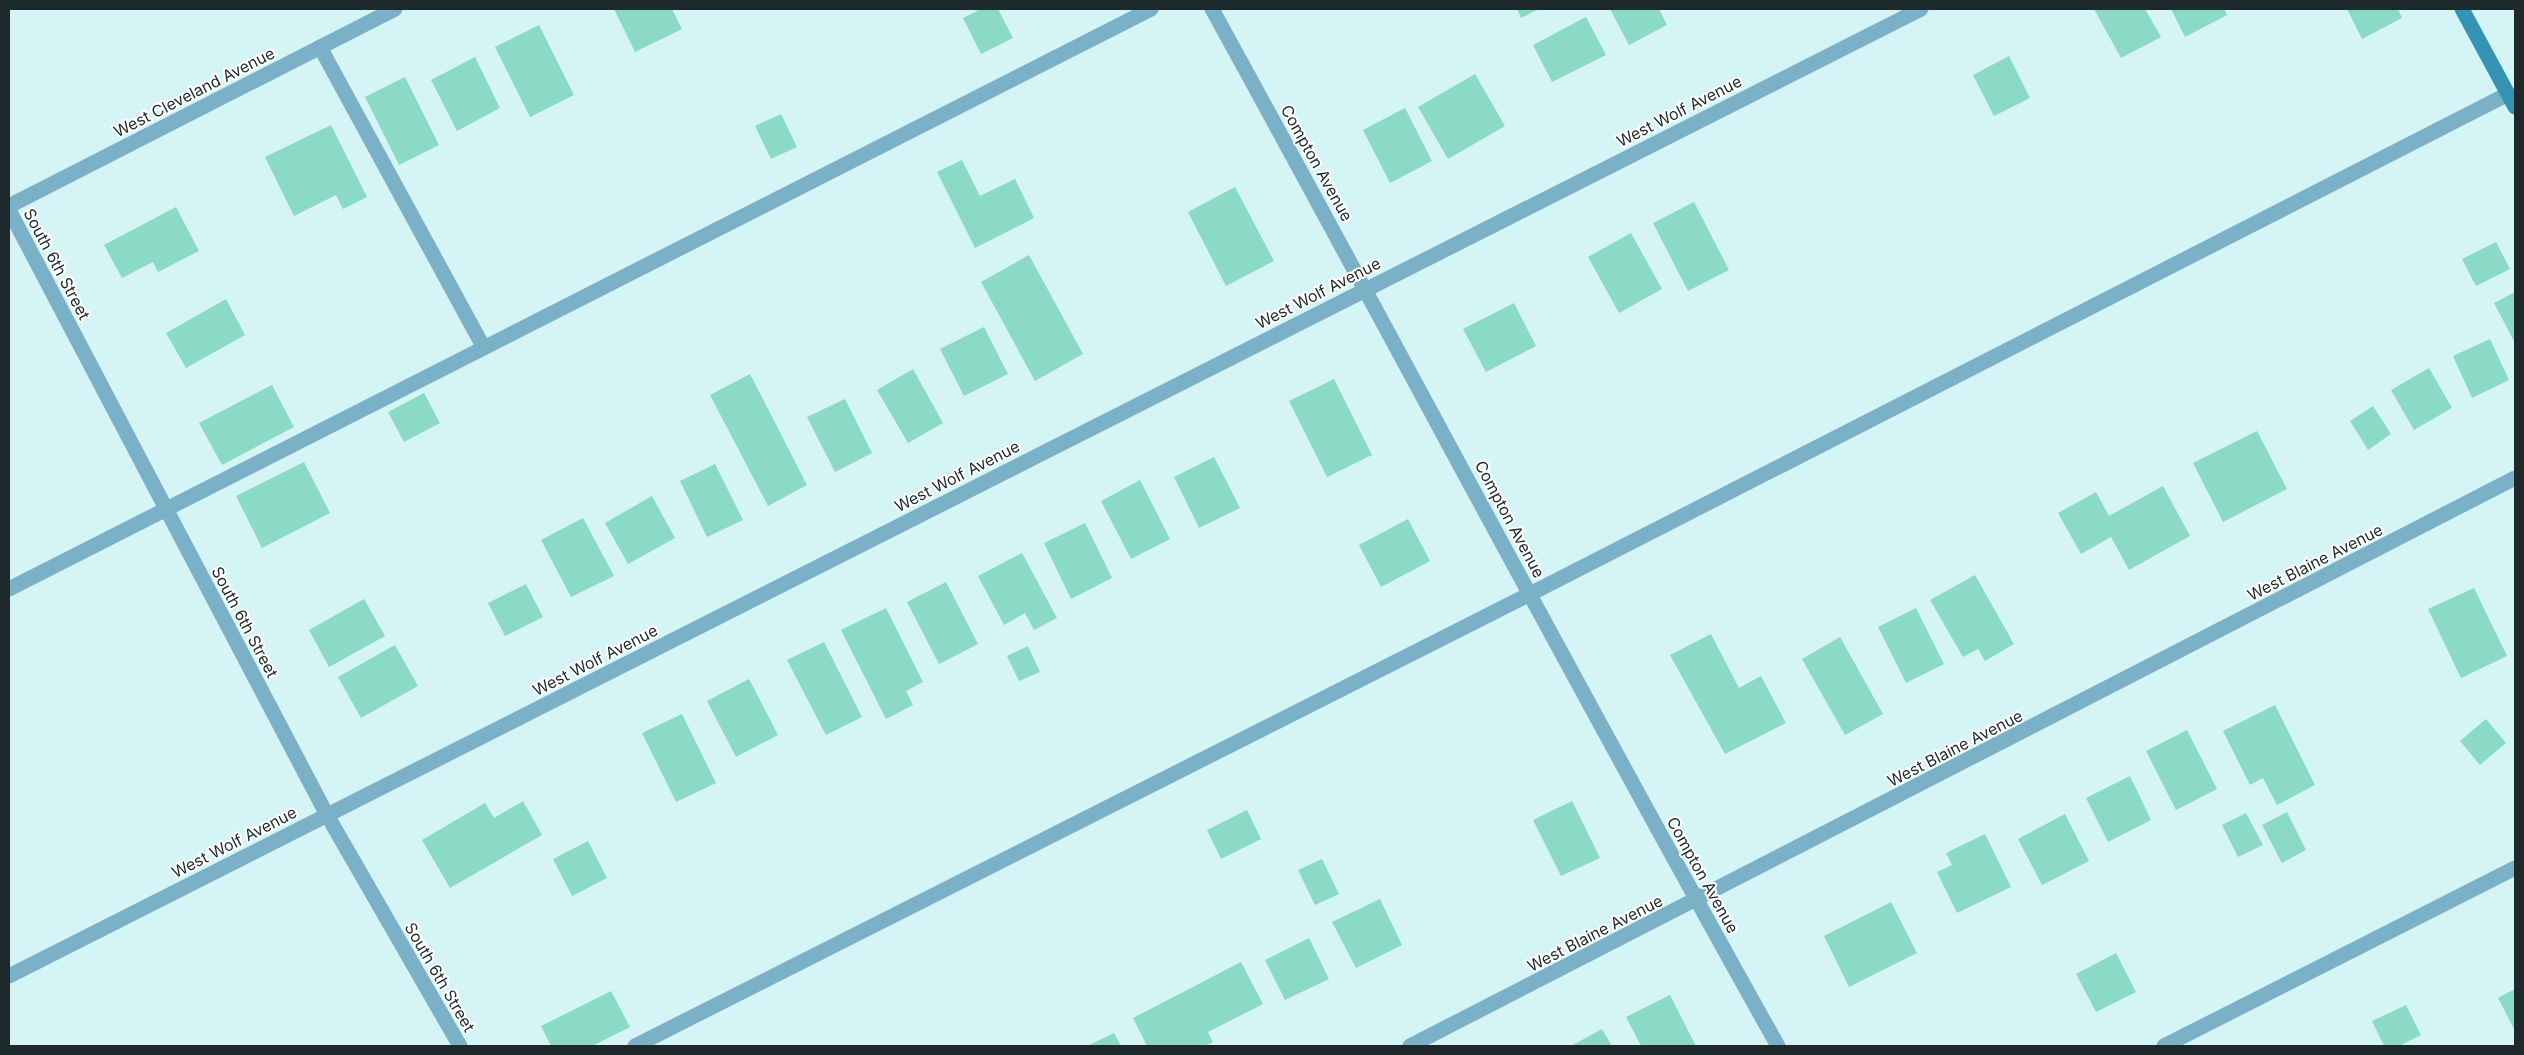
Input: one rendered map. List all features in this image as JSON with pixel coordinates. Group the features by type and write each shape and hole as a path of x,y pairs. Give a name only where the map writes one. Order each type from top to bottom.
{"main road":[{"path":"2462,9 2512,100"}],"street":[{"name":"West Cleveland Avenue","path":"9,208 395,9"},
{"path":"9,589 1151,9"},
{"name":"Compton Avenue","path":"1212,9 1366,289 1696,901 1778,1046"},
{"name":"West Wolf Avenue","path":"9,976 1921,9"},
{"path":"320,47 484,348"},
{"path":"635,1046 2512,100"},
{"name":"South 6th Street","path":"9,208 327,815 460,1046"},
{"name":"West Blaine Avenue","path":"1410,1046 1696,901 2515,478"},
{"path":"2164,1046 2515,868"}],"building":[{"path":"614,9 672,9 682,29 635,52"},
{"path":"981,9 998,9 1013,38 981,54 963,18"},
{"path":"1517,9 1539,9 1521,18"},
{"path":"1610,9 1659,9 1667,25 1629,45"},
{"path":"2094,9 2145,9 2161,37 2121,58"},
{"path":"2171,9 2224,9 2227,15 2185,37"},
{"path":"2347,9 2398,9 2402,18 2362,39"},
{"path":"1586,17 1606,55 1552,82 1533,45"},
{"path":"539,25 574,95 530,117 495,47"},
{"path":"2009,56 2030,98 1994,116 1973,75"},
{"path":"475,57 500,108 457,131 431,80"},
{"path":"1475,74 1505,126 1448,159 1418,107"},
{"path":"405,77 439,145 399,165 365,97"},
{"path":"1405,108 1432,161 1390,183 1363,130"},
{"path":"781,114 797,147 771,159 755,126"},
{"path":"331,125 367,197 343,209 336,195 294,216 265,157"},
{"path":"962,160 980,196 1015,179 1034,218 975,248 937,172"},
{"path":"1235,187 1274,261 1226,286 1188,212"},
{"path":"1694,202 1729,270 1688,291 1653,223"},
{"path":"176,207 199,251 158,272 153,262 122,278 104,245"},
{"path":"1631,233 1662,289 1619,313 1588,257"},
{"path":"2496,242 2510,269 2476,286 2462,259"},
{"path":"1029,255 1083,354 1035,381 981,282"},
{"path":"2515,292 2515,343 2494,303"},
{"path":"226,299 245,335 186,368 166,333"},
{"path":"1514,303 1536,346 1486,372 1463,329"},
{"path":"984,327 1008,374 964,396 940,349"},
{"path":"2490,339 2509,380 2472,398 2453,356"},
{"path":"2429,368 2452,408 2414,430 2391,390"},
{"path":"913,369 943,423 908,443 877,390"},
{"path":"750,374 807,485 768,506 710,395"},
{"path":"1334,379 1372,455 1327,477 1289,401"},
{"path":"272,385 294,427 222,465 199,423"},
{"path":"424,393 440,423 404,442 388,412"},
{"path":"845,399 872,453 835,472 807,417"},
{"path":"2373,406 2391,434 2368,450 2350,421"},
{"path":"2257,431 2287,489 2223,522 2193,463"},
{"path":"1214,457 1240,508 1199,528 1174,477"},
{"path":"304,462 330,513 262,548 236,496"},
{"path":"715,464 743,520 707,537 680,481"},
{"path":"1140,480 1170,539 1131,559 1101,501"},
{"path":"2163,486 2190,536 2129,570 2111,537 2081,554 2058,513 2096,492 2109,516"},
{"path":"652,496 675,538 628,564 605,523"},
{"path":"583,518 614,576 571,597 541,540"},
{"path":"1408,519 1430,561 1381,587 1359,545"},
{"path":"1085,523 1112,578 1071,599 1044,543"},
{"path":"1022,553 1057,618 1034,630 1025,613 1004,625 978,576"},
{"path":"1975,575 2014,644 1985,661 1978,649 1963,657 1930,600"},
{"path":"946,582 978,644 939,664 907,602"},
{"path":"526,584 543,617 505,636 488,603"},
{"path":"2474,588 2507,656 2461,678 2428,609"},
{"path":"364,599 385,636 329,667 309,630"},
{"path":"886,608 923,682 906,691 913,705 886,719 841,630"},
{"path":"1916,608 1944,664 1906,683 1878,627"},
{"path":"1711,634 1739,688 1761,676 1786,723 1725,754 1670,655"},
{"path":"1840,637 1883,714 1845,735 1802,659"},
{"path":"824,642 862,717 826,735 787,660"},
{"path":"395,645 418,686 361,718 338,677"},
{"path":"1028,646 1040,672 1019,681 1007,656"},
{"path":"749,679 778,735 736,757 707,701"},
{"path":"2275,705 2315,785 2277,805 2263,778 2250,785 2223,731"},
{"path":"682,714 716,783 676,802 642,733"},
{"path":"2486,719 2506,743 2480,765 2460,741"},
{"path":"2187,730 2217,789 2176,810 2146,751"},
{"path":"2130,776 2151,820 2108,842 2086,798"},
{"path":"523,801 542,835 450,888 422,840 485,803 494,818"},
{"path":"1572,801 1600,858 1561,876 1533,820"},
{"path":"1247,810 1261,839 1221,859 1207,830"},
{"path":"2287,812 2306,850 2282,863 2262,825"},
{"path":"2246,813 2263,845 2238,857 2222,825"},
{"path":"2065,814 2089,861 2042,885 2018,839"},
{"path":"1985,834 2011,887 1957,913 1937,872 1952,865 1946,853"},
{"path":"588,841 607,878 572,896 553,859"},
{"path":"1322,859 1339,894 1315,905 1298,870"},
{"path":"1380,899 1402,945 1356,968 1332,922"},
{"path":"1891,902 1917,953 1849,987 1824,936"},
{"path":"1309,938 1329,979 1285,1000 1265,960"},
{"path":"2116,953 2136,992 2096,1012 2076,974"},
{"path":"1241,962 1263,1004 1208,1032 1213,1042 1205,1046 1147,1046 1133,1018"},
{"path":"2515,989 2515,1028 2514,1029 2498,998"},
{"path":"611,991 630,1027 592,1046 551,1046 541,1026"},
{"path":"1670,995 1696,1046 1641,1046 1626,1017"},
{"path":"2406,1005 2421,1035 2399,1046 2384,1046 2372,1021"},
{"path":"1602,1029 1612,1046 1571,1046"},
{"path":"1114,1033 1121,1046 1087,1046"}]}
